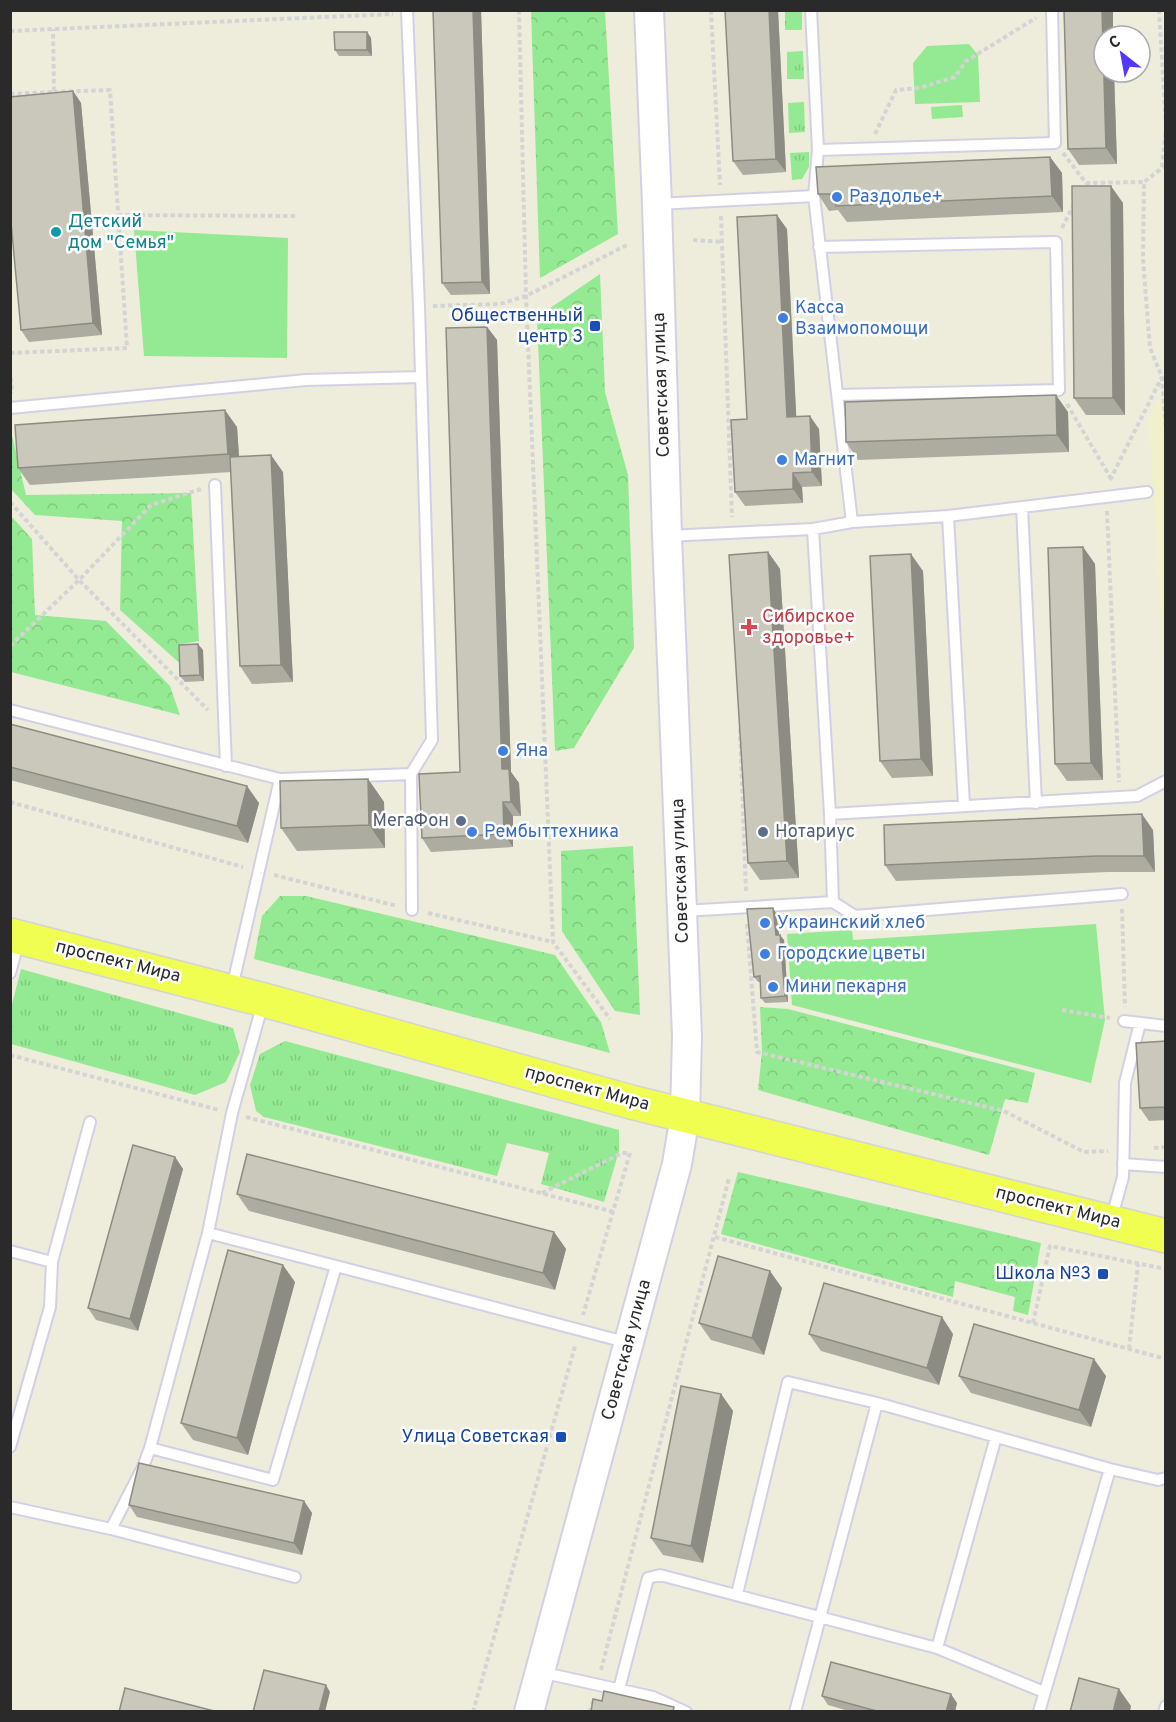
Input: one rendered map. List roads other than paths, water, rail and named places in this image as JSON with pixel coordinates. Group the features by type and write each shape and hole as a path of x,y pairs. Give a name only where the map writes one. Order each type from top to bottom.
{"main road":[{"name":"Советская улица","path":"529,1712 677,1164 685,1116 687,1036 683,911 667,536 649,10"},
{"name":"проспект Мира","path":"15,936 231,991 685,1116 1166,1236"}],"lane":[{"path":"811,10 818,150 814,196 852,522"},
{"path":"818,150 1055,143 1052,10"},
{"path":"407,12 419,307 432,740 411,774 412,910"},
{"path":"657,204 814,196"},
{"path":"819,247 1056,242 1059,390 837,395"},
{"path":"10,408 306,380 421,377"},
{"path":"215,485 226,766"},
{"path":"667,536 813,529 852,522 948,516 1147,492"},
{"path":"1022,507 1036,803"},
{"path":"948,516 964,805"},
{"path":"813,529 833,902"},
{"path":"10,710 280,779 411,774"},
{"path":"231,991 280,779"},
{"path":"830,814 1137,796 1166,781"},
{"path":"683,911 833,902 855,916 1122,894"},
{"path":"10,973 15,936"},
{"path":"111,1529 143,1467 150,1448 208,1233 232,1113 264,1000"},
{"path":"1124,1021 1166,1026"},
{"path":"1111,1221 1123,1177 1125,1083 1140,1023"},
{"path":"10,1446 50,1307 52,1262 90,1122"},
{"path":"1123,1164 1166,1167"},
{"path":"208,1233 630,1343"},
{"path":"10,1251 52,1262"},
{"path":"150,1448 273,1480 336,1266"},
{"path":"737,1594 788,1383 877,1403 1110,1469 1158,1480 1166,1478"},
{"path":"795,1712 877,1403"},
{"path":"937,1648 996,1437"},
{"path":"1039,1712 1110,1469"},
{"path":"10,1507 111,1529 296,1577"},
{"path":"619,1689 648,1578 660,1575 937,1648 1044,1692"},
{"path":"540,1672 653,1697 686,1712"},
{"path":"1164,1712 1166,1706"}],"place":[{"name":"Раздолье+","path":"837,197"},
{"name":"Детский дом \"Семья\"","path":"56,232"},
{"name":"Касса Взаимопомощи","path":"783,318"},
{"name":"Общественный центр 3","path":"595,326"},
{"name":"Магнит","path":"782,460"},
{"name":"Сибирское здоровье+","path":"749,627"},
{"name":"Яна","path":"503,751"},
{"name":"МегаФон","path":"461,821"},
{"name":"Рембыттехника","path":"472,832"},
{"name":"Нотариус","path":"763,832"},
{"name":"Украинский хлеб","path":"765,923"},
{"name":"Городские цветы","path":"765,954"},
{"name":"Мини пекарня","path":"773,987"},
{"name":"Школа №3","path":"1103,1274"},
{"name":"Улица Советская","path":"561,1437"}]}
